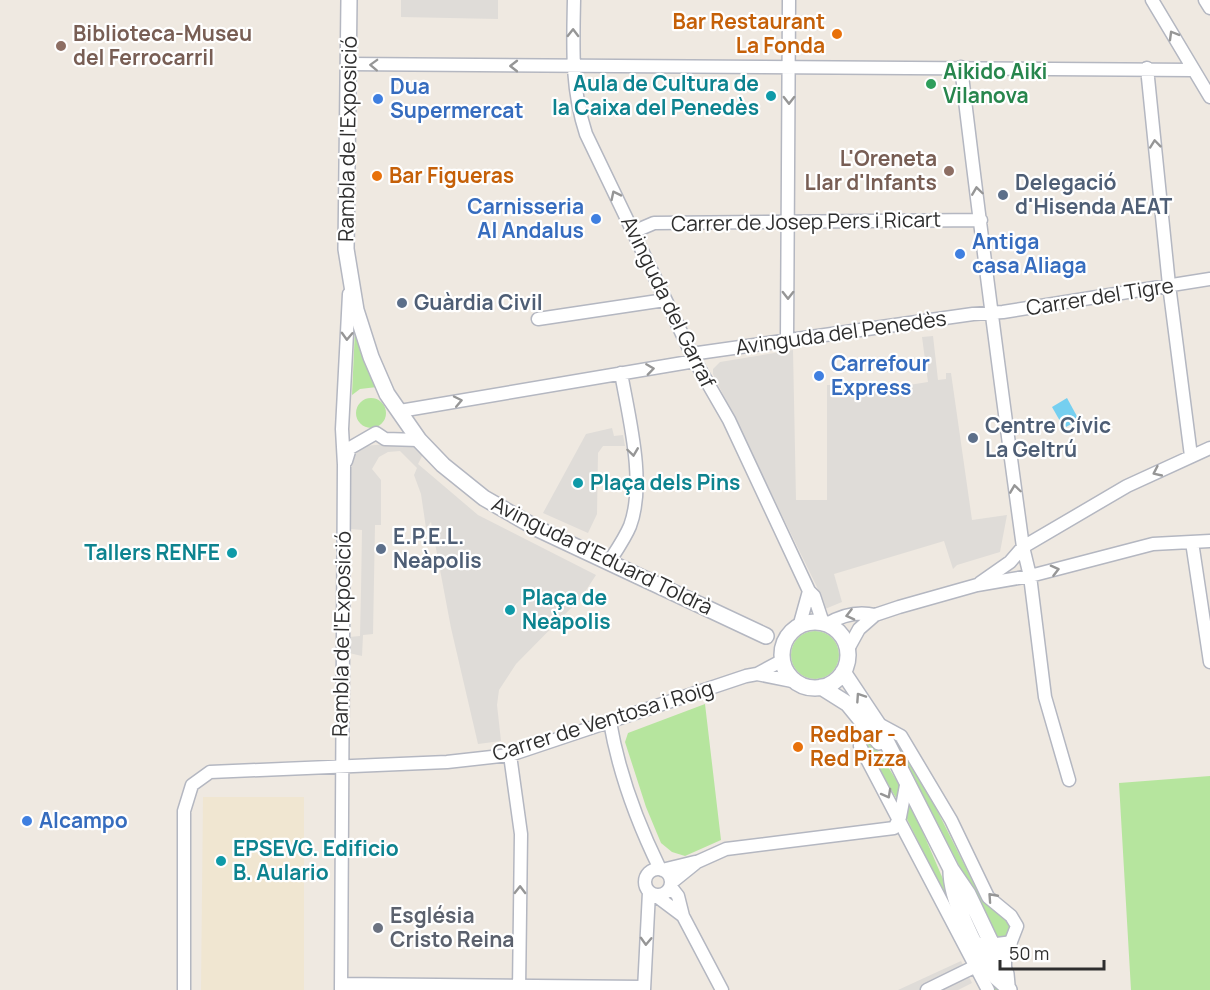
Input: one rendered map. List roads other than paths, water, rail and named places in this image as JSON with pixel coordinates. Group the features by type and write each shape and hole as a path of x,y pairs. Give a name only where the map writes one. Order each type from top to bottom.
{"street":[{"name":"Rambla de l'Exposició","path":"341,987 344,465 342,429 349,278 346,249 349,0"},
{"name":"Avinguda del Garraf","path":"574,0 573,66 576,104 586,134 693,357 729,420 825,623"},
{"path":"787,340 789,0"},
{"path":"1152,0 1210,97"},
{"path":"1205,0 1210,8"},
{"path":"348,64 1193,70"},
{"path":"961,67 981,220 990,312 1023,547 1030,576 1045,697 1069,780"},
{"path":"1147,68 1169,285 1191,456"},
{"name":"Carrer de Josep Pers i Ricart","path":"633,232 654,223 981,220"},
{"name":"Rambla de l'Exposició","path":"349,278 371,357 387,393 400,411"},
{"name":"Carrer del Tigre","path":"990,312 1003,312 1210,279"},
{"path":"538,319 665,300"},
{"name":"Avinguda del Penedès","path":"400,411 621,373 787,340 990,312"},
{"path":"609,562 629,526 636,499 636,477 621,373"},
{"name":"Avinguda d'Eduard Toldrà","path":"400,411 419,440 443,465 484,498 538,529 766,636 783,656"},
{"path":"344,465 350,448 376,433 385,439 419,440"},
{"path":"977,585 1010,562 1023,547 1127,486 1210,448"},
{"path":"809,591 783,656 790,676 797,682 812,687 821,687 833,682 843,672 848,650 859,629 875,615 977,585 1030,576 1153,544 1210,541"},
{"path":"1192,542 1210,662"},
{"path":"766,636 795,629 806,623 825,623 862,612 875,615"},
{"path":"825,623 841,634 848,650"},
{"name":"Carrer de Ventosa i Roig","path":"184,990 184,811 192,785 210,772 447,762 510,755 757,674 783,656"},
{"path":"843,672 870,722 896,760 951,869 968,894 1007,983"},
{"name":"Carrer de Ventosa i Roig","path":"757,674 797,682"},
{"path":"821,687 848,704 870,722 901,736 951,820 988,897 1011,916 1017,927 1005,957 1007,983"},
{"path":"610,722 616,756 646,843 661,870 668,874 671,885 678,896 683,916 722,990"},
{"path":"870,722 860,746 900,817 988,990"},
{"path":"510,755 521,834 519,988"},
{"path":"646,875 652,870 697,862 726,849 749,844 894,828 900,817 907,780"},
{"path":"646,843 644,884 652,894 683,916"},
{"path":"652,894 666,892 697,862"},
{"path":"951,869 950,885 971,933 993,974 1007,983"},
{"path":"341,987 644,988 652,894"},
{"path":"971,933 979,938 985,947 1009,944"},
{"path":"927,990 976,966"}],"water":[{"path":"1067,398 1079,420 1064,428 1052,407"}],"place":[{"name":"Bar Restaurant La Fonda","path":"837,34"},
{"name":"Biblioteca-Museu del Ferrocarril","path":"61,46"},
{"name":"Aikido Aiki Vilanova","path":"931,84"},
{"name":"Aula de Cultura de la Caixa del Penedès","path":"771,96"},
{"name":"Dua Supermercat","path":"378,99"},
{"name":"L'Oreneta Llar d'Infants","path":"949,171"},
{"name":"Bar Figueras","path":"377,176"},
{"name":"Delegació d'Hisenda AEAT","path":"1003,195"},
{"name":"Carnisseria Al Andalus","path":"596,219"},
{"name":"Antiga casa Aliaga","path":"960,254"},
{"name":"Guàrdia Civil","path":"402,303"},
{"name":"Carrefour Express","path":"819,376"},
{"name":"Centre Cívic La Geltrú","path":"973,438"},
{"name":"Plaça dels Pins","path":"578,483"},
{"name":"E.P.E.L. Neàpolis","path":"381,549"},
{"name":"Tallers RENFE","path":"232,553"},
{"name":"Plaça de Neàpolis","path":"510,610"},
{"name":"Redbar - Red Pizza","path":"798,747"},
{"name":"Alcampo","path":"27,821"},
{"name":"EPSEVG. Edificio B. Aulario","path":"221,861"},
{"name":"Església Cristo Reina","path":"378,928"}]}
